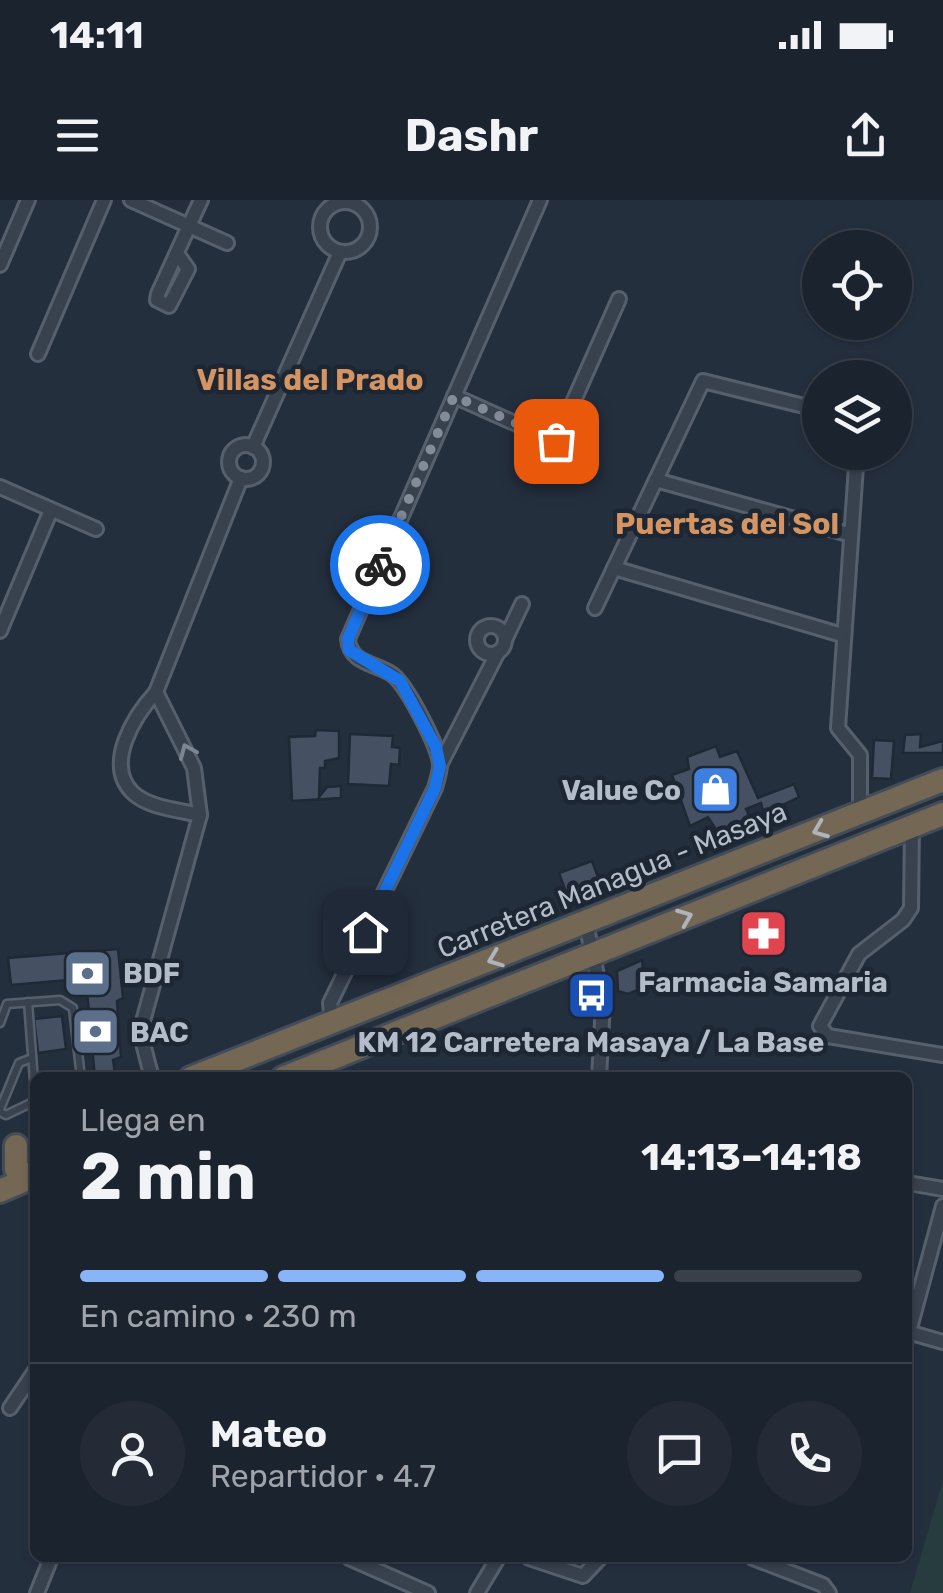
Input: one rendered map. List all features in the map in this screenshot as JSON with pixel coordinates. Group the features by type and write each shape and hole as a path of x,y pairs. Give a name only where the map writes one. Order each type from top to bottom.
{"highway":[{"name":"Carretera Managua - Masaya","path":"206,1072 943,780"},
{"path":"918,790 918,804 940,816"},
{"path":"893,800 902,811 906,829"},
{"path":"298,1072 940,816"},
{"path":"17,1145 16,1169 30,1176"},
{"path":"0,1190 30,1178"}],"street":[{"path":"0,265 28,200"},
{"path":"38,354 104,200"},
{"path":"131,200 227,243"},
{"path":"178,255 201,200"},
{"path":"440,766 436,747 400,681 357,658 349,650 348,639 540,200"},
{"path":"253,446 340,252"},
{"path":"556,441 619,299"},
{"path":"595,608 703,381 802,406"},
{"path":"454,396 579,452"},
{"path":"242,445 253,446 261,454 260,470 252,478 241,478 232,471 231,456 242,445"},
{"path":"855,470 838,728 860,755 860,814"},
{"path":"200,815 156,805 134,794 121,775 122,753 138,711 156,692 241,478"},
{"path":"656,480 848,534"},
{"path":"0,487 96,530"},
{"path":"0,631 51,510"},
{"path":"614,568 842,636"},
{"path":"332,1021 330,1003 435,788 440,766 522,604"},
{"path":"150,1072 140,1032 200,815 194,768 156,692"},
{"path":"906,829 911,908 903,920 859,954 820,1026 828,1036 943,1055"},
{"path":"586,924 595,954 604,1016 599,1072"},
{"path":"912,1184 943,1188"},
{"path":"912,1318 943,1206"},
{"path":"912,1333 943,1342"},
{"path":"10,1408 30,1378"},
{"path":"37,1593 49,1562"},
{"path":"359,1562 428,1593"},
{"path":"477,1593 496,1562"},
{"path":"542,1562 583,1576 596,1562"},
{"path":"763,1562 823,1585 828,1593"}],"lane":[{"path":"0,1022 6,1004 60,1000 74,1008 80,1072"},
{"path":"28,1002 33,1072"},
{"path":"30,1097 6,1115 0,1111 19,1063 32,1058"}],"green space":[{"path":"943,1480 943,1593 910,1593"}],"building":[{"path":"316,730 339,731 339,758 325,761 325,768 320,768 319,797 327,787 341,786 341,798 292,801 289,737 315,736"},
{"path":"350,734 393,736 392,747 400,748 399,765 391,764 389,786 348,784"},
{"path":"921,734 920,747 943,741 943,753 903,753 905,735"},
{"path":"874,740 894,741 891,779 872,778"},
{"name":"Value Co","path":"716,746 720,757 737,751 758,798 794,784 799,797 764,814 761,803 746,809 751,820 719,834 708,817 690,826 672,775 689,769 687,757"},
{"path":"592,861 604,893 571,906 559,873"},
{"name":"Farmacia Samaria","path":"775,914 776,952 750,953 749,915"},
{"path":"118,949 123,998 117,1001 121,1057 113,1060 115,1072 94,1072 87,991 79,990 79,979 11,985 8,958"},
{"path":"642,960 645,987 628,994 618,991 617,971"},
{"path":"62,1016 66,1049 38,1053 34,1019"}],"way so far":[{"path":"380,565 454,396 556,441"}],"place":[{"name":"Value Co","path":"716,790"},
{"name":"Farmacia Samaria","path":"763,934"},
{"name":"BDF","path":"88,973"},
{"name":"KM 12 Carretera Masaya / La Base","path":"591,995"},
{"name":"BAC","path":"95,1032"}],"district":[{"name":"Villas del Prado","path":"310,380"},
{"name":"Puertas del Sol","path":"727,524"}],"route":[{"path":"365,932 435,788 440,766 436,747 400,681 349,650 348,639 380,565"}]}
